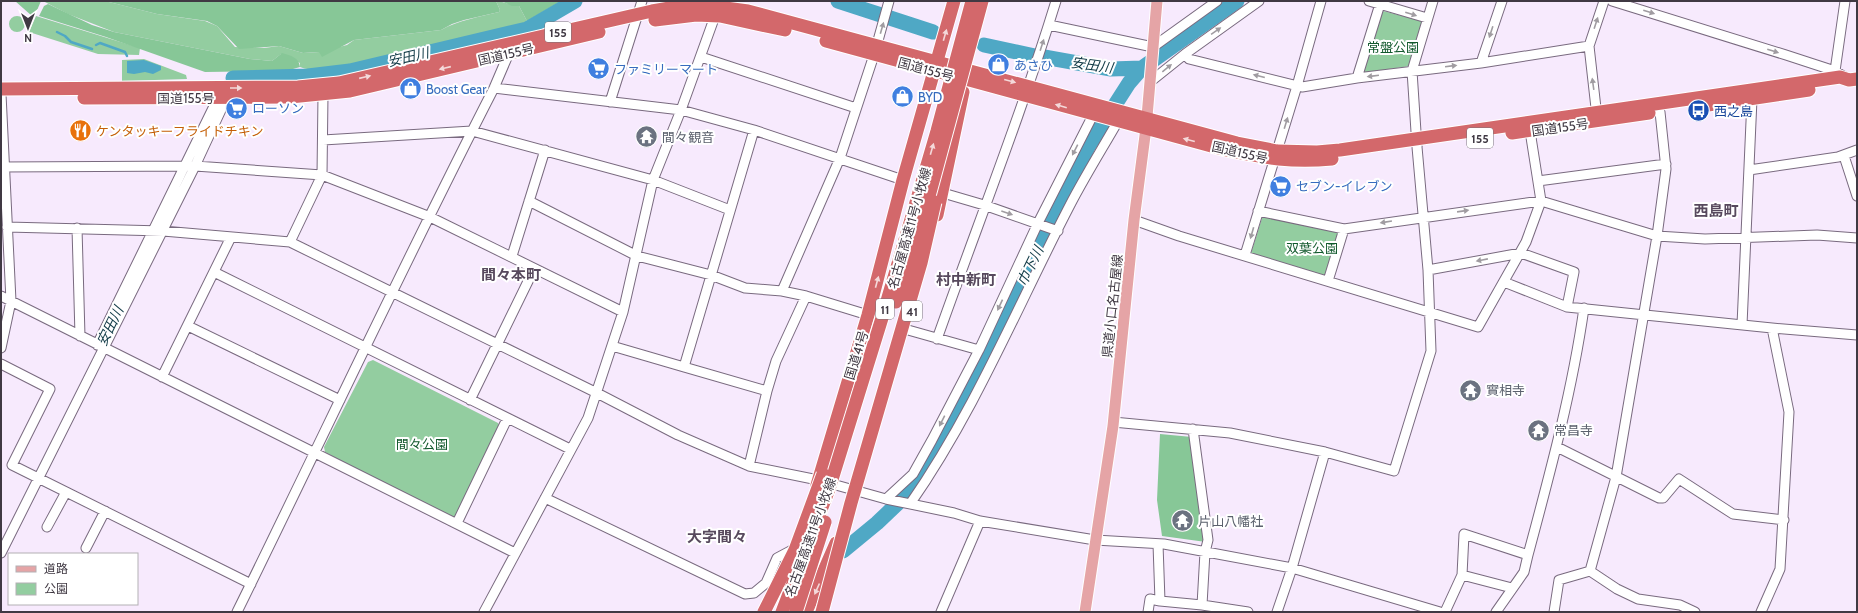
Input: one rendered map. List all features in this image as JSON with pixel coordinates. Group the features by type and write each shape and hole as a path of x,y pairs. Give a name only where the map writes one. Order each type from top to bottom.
{"highway":[{"name":"国道41号","path":"769,612 818,480 868,315 903,180 954,1"},
{"name":"名古屋高速11号小牧線","path":"782,612 829,489 882,318 937,131 972,1"},
{"name":"11","path":"796,612 874,374 929,196 982,1"},
{"name":"41","path":"806,612 859,491 883,406 908,330 943,193 966,75 986,1"},
{"name":"国道155号","path":"1,98 223,98 323,95 350,91 509,53 681,6 748,11 875,50 1028,91 1099,113 1146,123 1226,150 1276,156 1309,162 1416,143 1597,117 1840,77 1854,81"},
{"name":"国道155号","path":"1,89 298,87 339,83 636,19"},
{"name":"国道155号","path":"1416,143 1530,131 1597,117 1660,112 1841,85 1854,81"},
{"path":"822,612 851,503 921,263 944,164 946,133"},
{"path":"764,612 802,535 852,386 882,318"}],"main road":[{"name":"県道小口名古屋線","path":"1085,612 1114,422 1134,220 1146,123 1157,1"}],"street":[{"path":"610,102 642,1"},
{"path":"782,291 840,158 875,50 889,1"},
{"path":"937,339 984,205 1028,91 1056,1"},
{"path":"1049,25 1153,47 1217,1"},
{"path":"1150,82 1184,54 1259,1"},
{"path":"1245,255 1297,86 1321,1"},
{"path":"1369,1 1427,18"},
{"path":"1114,422 1230,433 1325,452 1394,470 1431,351 1431,313 1424,216 1416,143 1412,71 1433,1"},
{"path":"1481,63 1502,1"},
{"path":"1597,117 1589,46 1604,1"},
{"path":"1612,1 1835,71 1854,81"},
{"path":"1835,71 1845,1"},
{"path":"1357,78 1380,4"},
{"path":"484,612 570,449 588,418 623,312 637,256 653,180 721,10"},
{"path":"1184,54 1189,59 1302,87 1357,78 1481,63 1589,46"},
{"path":"237,612 315,453 364,348 494,88 509,53"},
{"path":"701,57 856,108"},
{"path":"494,88 681,110 754,130 903,180"},
{"path":"1,94 3,167 11,301 1,348"},
{"path":"290,242 322,175 323,95"},
{"path":"1,553 36,477 118,312 153,231 184,166 223,98"},
{"path":"127,292 163,231 196,166 223,98"},
{"path":"1742,325 1752,99"},
{"path":"1590,571 1616,477 1657,236 1666,164 1660,112"},
{"path":"886,499 913,474 932,440 979,350 1040,224 1099,113"},
{"path":"910,504 956,431 995,358 1070,205 1117,117"},
{"path":"684,367 754,130"},
{"path":"323,140 472,131 653,180 730,210"},
{"path":"1134,220 1179,236 1245,255 1478,328 1521,253 1541,201 1530,131"},
{"path":"512,256 545,150"},
{"path":"1749,170 1844,156 1857,150"},
{"path":"1844,156 1857,196"},
{"path":"1538,181 1666,164"},
{"path":"3,167 196,166 322,175 430,217 512,256 534,269 623,312"},
{"path":"943,193 984,205 1058,231"},
{"path":"1258,211 1344,229 1424,216 1541,201 1657,236 1705,239 1745,236 1816,235 1857,238"},
{"path":"529,202 637,256 711,274 745,288 782,291 806,296 868,315"},
{"path":"7,227 163,231 290,242 597,393 678,435 749,466 818,480 886,499 954,513 980,521 1096,540 1158,544 1292,568 1440,612"},
{"path":"77,228 80,336"},
{"path":"1328,282 1344,229"},
{"path":"162,378 231,237"},
{"path":"1428,270 1521,253 1574,272 1567,308"},
{"path":"470,400 534,269"},
{"path":"214,272 364,348 570,449"},
{"path":"1504,282 1567,308 1584,308 1772,328 1857,334"},
{"path":"1,296 162,378 515,553"},
{"path":"749,466 776,360 806,296"},
{"path":"1496,612 1524,572 1557,448 1576,361 1584,308"},
{"path":"188,326 340,400"},
{"path":"1761,612 1780,569 1789,412 1772,328"},
{"path":"908,330 979,350"},
{"path":"612,346 767,391"},
{"path":"1,364 50,389 12,465 251,584"},
{"path":"457,523 507,419"},
{"path":"1192,429 1208,540 1205,552 1202,605"},
{"path":"1557,448 1659,498 1663,498 1679,479 1733,514 1784,520"},
{"path":"1277,612 1292,568 1325,452"},
{"path":"47,527 66,492"},
{"path":"545,498 744,594 754,593 766,583 777,558 792,550"},
{"path":"86,548 105,511"},
{"path":"941,612 940,610 980,521"},
{"path":"1445,612 1462,575 1464,534 1528,555"},
{"path":"1158,544 1160,602"},
{"path":"1554,612 1559,580 1590,571 1617,589 1638,599 1680,605 1695,612"},
{"path":"1462,575 1512,588"},
{"path":"1148,612 1150,599 1160,602 1202,605 1248,612"}],"green space":[{"path":"15,1 41,1 35,15 32,16"},
{"path":"43,1 105,1 157,14 205,21 217,26 235,47 264,48 279,46 303,53 319,52 347,45 354,40 441,30 462,21 499,12 500,10 496,1 519,6 527,21 523,25 342,68 319,70 300,67 300,63 281,54 272,61 250,59 114,32 68,14"},
{"path":"105,1 496,1 500,10 499,12 452,24 441,30 354,40 322,57 319,52 303,53 279,46 239,49 217,26 207,21 157,14"},
{"path":"501,1 561,1 527,21 519,6 512,6"},
{"path":"48,4 92,25 114,32 250,59 272,61 282,53 296,59 300,67 286,71 205,72 106,37 39,16 44,6"},
{"name":"常盤公園","path":"1383,11 1422,21 1410,66 1362,73"},
{"path":"17,16 23,18 25,24 23,30 17,32 11,30 9,24 11,18"},
{"path":"36,16 140,48 139,55 98,54 29,32"},
{"path":"144,59 186,75 187,79 122,81 122,60"},
{"name":"双葉公園","path":"1263,215 1340,231 1327,277 1251,253"},
{"name":"間々公園","path":"373,360 498,423 500,428 457,516 451,520 325,452 324,447 368,362"},
{"path":"1160,434 1192,437 1206,542 1162,536 1157,500"}],"water":[{"path":"144,60 161,66 161,70 153,74 145,72 134,74 127,73 127,61"}],"waterway":[{"name":"安田川","path":"233,78 308,76 350,71 527,29 575,1"},
{"name":"安田川","path":"838,1 881,15"},
{"name":"巾下川","path":"843,551 877,523 898,503 932,455 993,341 1088,147 1129,83 1142,68 1237,1"},
{"name":"安田川","path":"890,18 933,32"},
{"path":"57,32 65,36 71,42 92,49"},
{"path":"96,45 100,43 125,52 127,56"},
{"name":"安田川","path":"984,45 1035,56"},
{"name":"安田川","path":"1044,57 1111,69 1142,68"}],"place":[{"name":"あさひ","path":"998,65"},
{"name":"ファミリーマート","path":"598,69"},
{"name":"Boost Gear","path":"410,89"},
{"name":"BYD","path":"903,97"},
{"name":"ローソン","path":"236,108"},
{"name":"西之島","path":"1698,111"},
{"name":"ケンタッキーフライドチキン","path":"81,131"},
{"name":"間々観音","path":"647,137"},
{"name":"セブン-イレブン","path":"1281,186"},
{"name":"實相寺","path":"1471,390"},
{"name":"常昌寺","path":"1539,430"},
{"name":"片山八幡社","path":"1182,521"}],"district":[{"name":"西島町","path":"1716,211"},
{"name":"間々本町","path":"511,275"},
{"name":"村中新町","path":"966,280"},
{"name":"大字間々","path":"717,537"}]}
